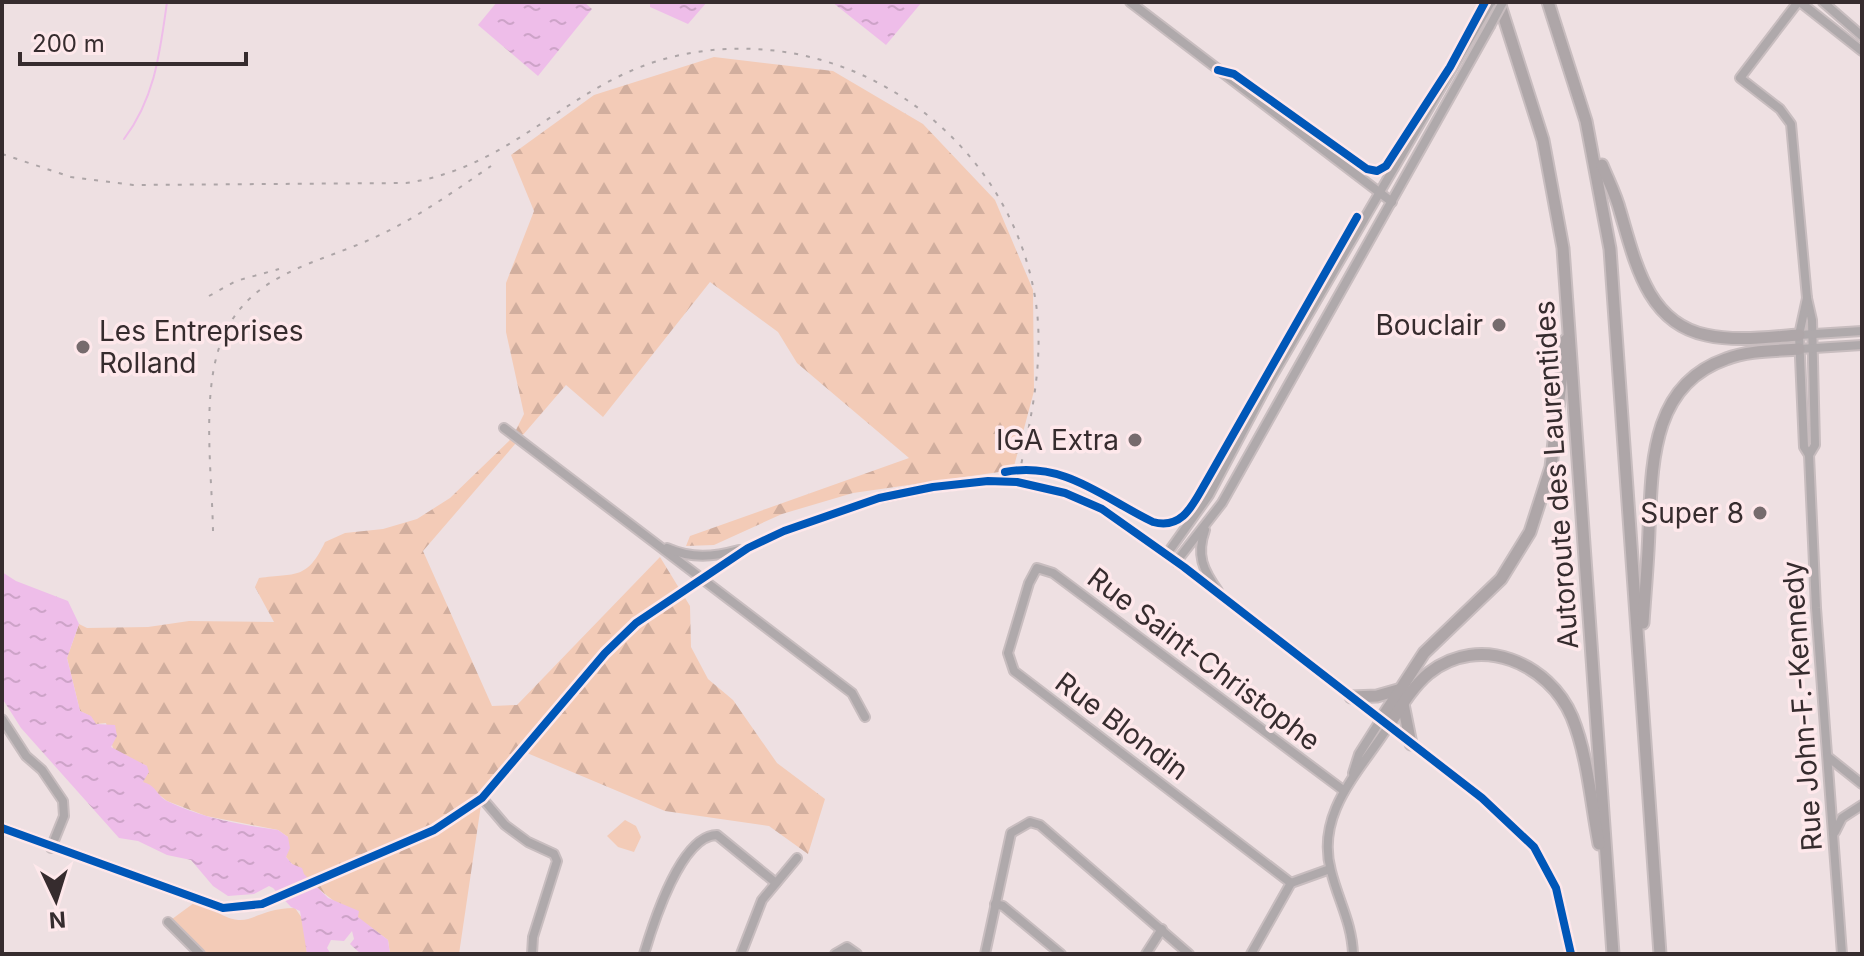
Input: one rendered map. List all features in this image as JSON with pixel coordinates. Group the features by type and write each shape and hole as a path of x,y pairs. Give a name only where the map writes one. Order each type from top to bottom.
{"highway":[{"name":"Autoroute des Laurentides","path":"1501,2 1543,140 1561,234 1613,954"},
{"path":"1548,2 1589,134 1604,205 1615,299 1660,954"},
{"path":"1589,134 1620,208 1640,275 1665,314 1683,326 1709,336 1749,339 1799,335"},
{"path":"1384,724 1398,690 1431,646 1501,579 1530,532 1554,454 1569,312"},
{"path":"1640,667 1652,459 1667,407 1691,380 1722,360 1752,353 1799,349"},
{"path":"1384,724 1436,668 1473,656 1513,660 1549,682 1564,702 1578,735 1609,896"},
{"path":"1351,697 1398,690"},
{"path":"1403,704 1411,744"}],"street":[{"path":"1130,2 1392,202"},
{"path":"1167,554 1209,495 1380,191 1491,2"},
{"path":"1176,562 1209,522 1392,202 1501,2"},
{"path":"1799,2 1862,51"},
{"name":"Rue John-F.-Kennedy","path":"1799,2 1740,78 1780,109 1791,124 1813,334 1815,445 1809,455"},
{"path":"1823,2 1862,36"},
{"name":"Rue John-F.-Kennedy","path":"1807,298 1799,335 1804,447 1809,455 1842,954"},
{"path":"1799,335 1862,331"},
{"path":"1799,349 1862,345"},
{"path":"504,428 852,693 865,717"},
{"path":"2,828 223,908 242,908 276,899 434,830 482,798 605,653 636,623 748,548 784,531 879,498 988,481 1035,485 1089,503 1167,554 1482,798 1534,847 1556,888 1571,954"},
{"path":"1209,522 1200,547 1201,565 1222,597"},
{"path":"653,542 684,555 705,557 748,548"},
{"name":"Rue Saint-Christophe","path":"1037,568 1053,573 1343,790"},
{"name":"Rue Blondin","path":"1037,568 1029,583 1008,653 1014,671 1291,883"},
{"path":"2,719 26,756 42,770 63,801 64,816 51,848"},
{"path":"1353,954 1352,930 1330,869 1332,816 1343,790 1384,724"},
{"path":"1828,757 1862,784"},
{"path":"482,798 505,825 528,842 554,854 557,861 533,937 532,954"},
{"path":"1833,836 1842,818 1862,805"},
{"path":"985,954 1011,833 1030,822 1040,825 1189,954"},
{"path":"644,954 679,866 703,837 717,835 776,883"},
{"path":"741,954 762,900 797,858"},
{"path":"1251,954 1291,883 1330,869"},
{"path":"995,904 1003,906 1061,954"},
{"path":"168,922 200,954"},
{"path":"1146,954 1162,929"},
{"path":"835,954 847,947 857,954"}],"green space":[{"path":"714,57 833,71 923,124 995,200 1033,290 1034,391 1013,470 853,493 782,514 714,545 686,546 690,536 909,458 797,363 778,332 710,282 603,417 566,385 423,551 492,706 517,705 660,557 690,606 691,647 708,679 733,700 777,763 825,799 808,854 769,826 665,811 527,753 482,798 459,954 390,954 388,940 321,891 286,857 288,837 278,830 206,816 167,801 143,782 147,766 114,752 106,723 96,724 90,716 80,711 67,658 79,624 87,628 148,627 189,621 274,622 255,587 259,578 299,572 312,563 325,542 345,533 383,529 417,519 450,498 512,438 524,414 506,332 506,283 534,211 511,155 594,95"},
{"path":"625,820 636,826 641,837 634,852 618,847 607,836"},
{"path":"198,900 216,912 239,920 295,908 304,921 307,954 200,954 168,922"}],"water":[{"path":"497,2 584,2 592,9 538,76 478,25"},
{"path":"650,2 707,2 688,24 650,7"},
{"path":"832,2 922,2 886,45"},
{"path":"2,572 16,581 68,601 79,624 67,658 80,711 91,716 96,724 115,725 117,736 111,747 147,766 149,772 143,782 167,801 193,812 278,830 288,837 290,848 286,857 292,864 302,868 304,874 328,898 359,911 358,917 388,940 390,954 361,954 350,944 354,939 352,931 344,941 331,940 327,948 331,954 307,954 300,911 291,907 273,888 269,886 254,894 228,896 213,886 191,860 167,855 138,841 119,838 21,728 2,698"}],"waterway":[{"path":"124,139 149,91 167,2"}],"railway":[{"path":"2,154 71,177 133,185 406,183 445,174 480,160 605,84 639,68 676,56 738,49 798,54 855,72 907,100 953,138 990,184 1018,237 1038,319 1038,363 1033,406 1020,470"},
{"path":"213,531 209,414 214,369 219,348 231,322 246,302 286,274 396,227 491,166"},
{"path":"209,296 236,281 279,269"}],"cycle path":[{"path":"1218,70 1234,74 1367,169 1377,171 1386,166 1450,67 1485,2"},
{"path":"1005,472 1027,470 1065,477 1153,522 1180,519 1196,499 1357,217"},
{"path":"2,828 223,908 262,904 434,830 482,798 605,653 636,623 748,548 784,531 879,498 933,487 988,481 1017,482 1065,493 1102,509 1184,567 1482,798 1534,847 1556,888 1571,954"}],"place":[{"name":"Bouclair","path":"1499,325"},
{"name":"Les Entreprises Rolland","path":"83,347"},
{"name":"IGA Extra","path":"1135,440"},
{"name":"Super 8","path":"1760,513"}]}
